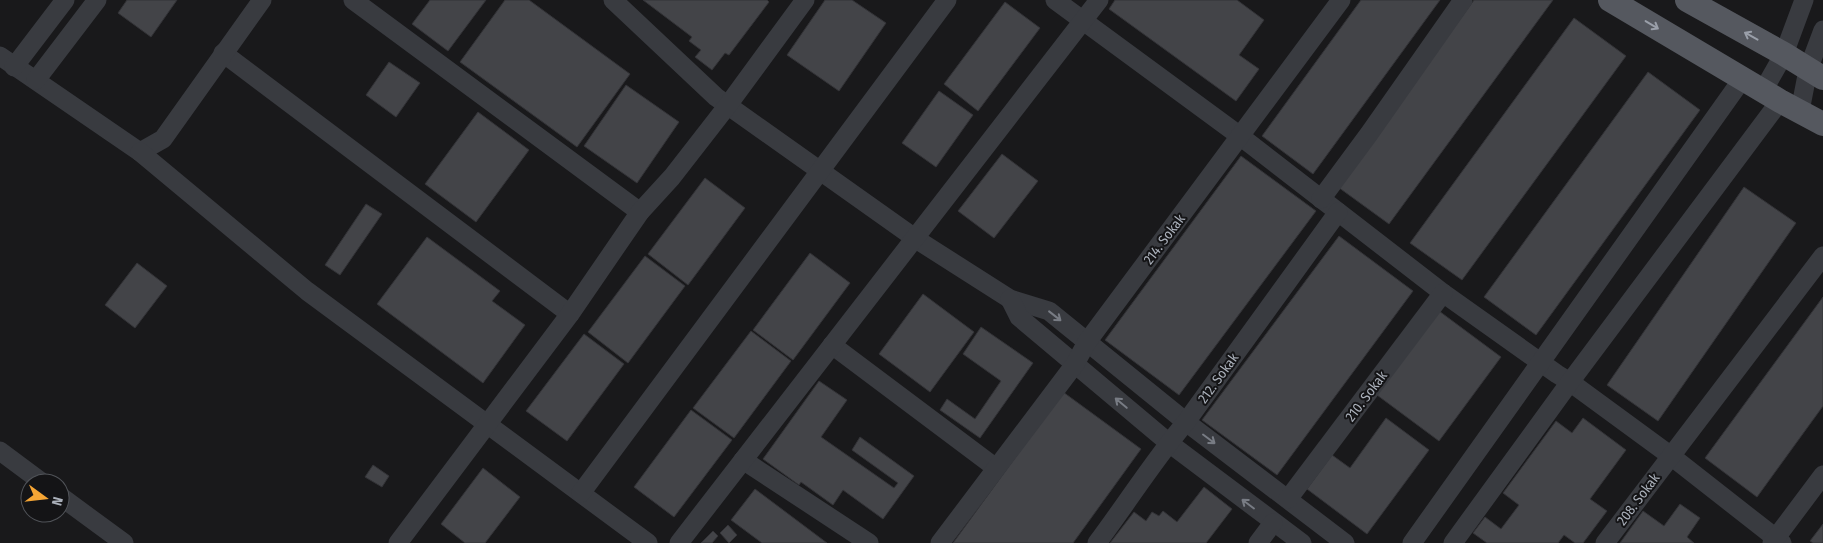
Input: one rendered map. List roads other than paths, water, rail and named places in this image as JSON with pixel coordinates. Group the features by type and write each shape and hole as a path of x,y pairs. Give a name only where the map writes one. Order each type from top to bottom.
{"main road":[{"path":"1610,0 1823,124"},
{"path":"1687,0 1816,74"}],"street":[{"path":"65,0 7,62 140,152 307,291 648,543"},
{"path":"36,80 97,0"},
{"path":"140,152 163,138 262,0"},
{"path":"352,0 640,212"},
{"path":"612,0 728,105 915,238 1010,299 1048,311 1186,422 1345,543"},
{"path":"398,543 570,314 640,212 672,177 728,105 805,0"},
{"path":"581,493 947,0"},
{"path":"1056,0 1240,136 1443,293 1671,456 1777,541 1823,475"},
{"path":"679,543 1099,0"},
{"name":"214. Sokak","path":"1075,364 1087,342 1341,0"},
{"path":"1321,199 1463,0"},
{"path":"1781,101 1784,54 1804,0"},
{"path":"1453,543 1570,382 1781,101 1816,74 1823,30"},
{"path":"223,53 570,314"},
{"path":"1412,543 1742,78"},
{"name":"212. Sokak","path":"1097,543 1338,212"},
{"name":"208. Sokak","path":"1605,543 1823,256"},
{"name":"210. Sokak","path":"1288,500 1443,293"},
{"path":"1010,299 1020,317 1168,443 1302,543"},
{"path":"832,346 996,468"},
{"path":"940,543 1075,364"},
{"path":"0,451 30,473"},
{"path":"744,460 869,543"},
{"path":"70,503 124,543"},
{"path":"1258,543 1273,523"}]}
